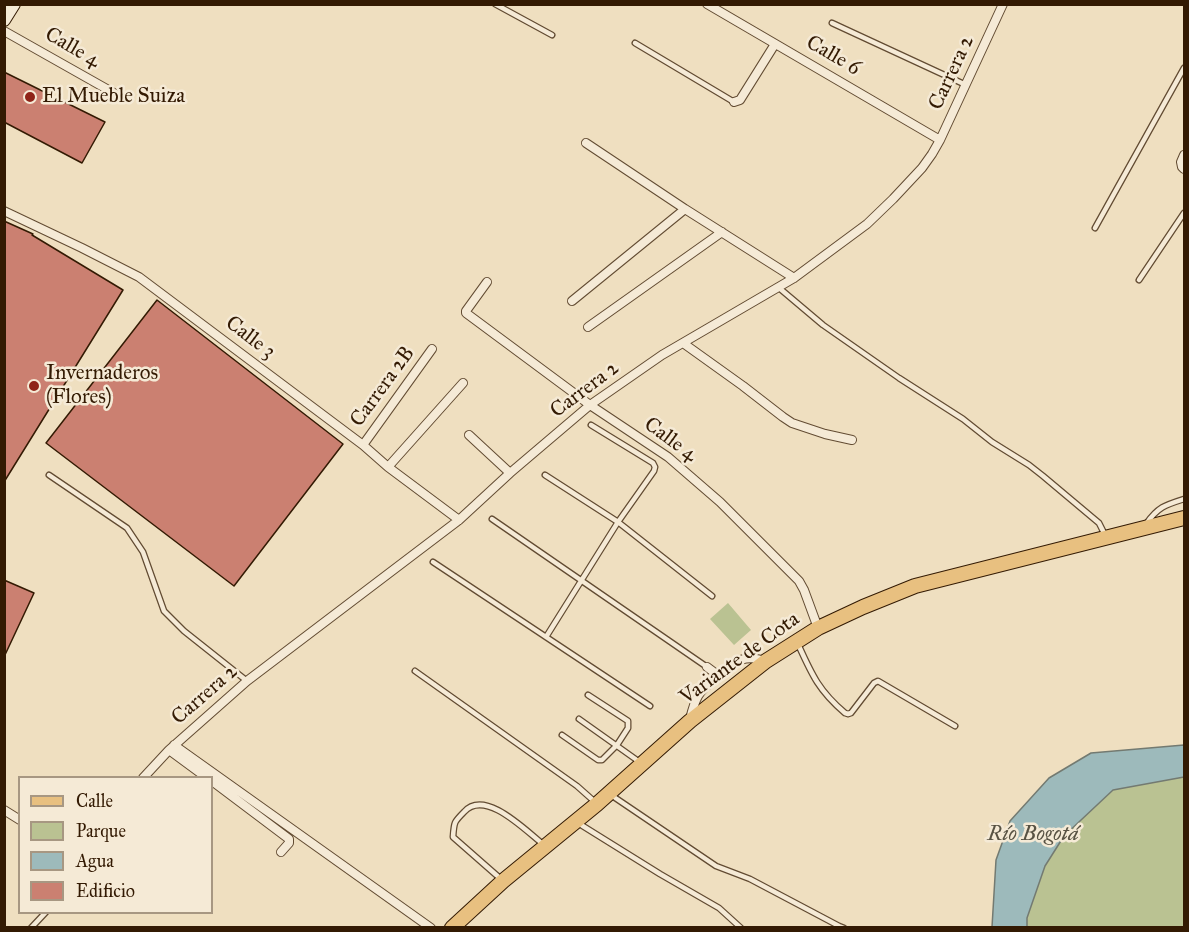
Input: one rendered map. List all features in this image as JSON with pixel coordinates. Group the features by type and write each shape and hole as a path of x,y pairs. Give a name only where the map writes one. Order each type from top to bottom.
{"main road":[{"path":"4,20 14,4"},
{"name":"Variante de Cota","path":"452,927 503,881 609,794 690,721 766,661 818,628 915,586 1185,518"}],"street":[{"name":"Calle 6","path":"707,4 940,140"},
{"name":"Carrera 2","path":"144,776 247,681 459,520 590,405 683,343 794,278 875,216 922,168 932,154 1003,4"},
{"name":"Calle 4","path":"4,31 121,97"},
{"path":"734,102 740,100 775,44"},
{"path":"586,143 794,278"},
{"path":"1185,155 1181,162 1185,169"},
{"path":"572,301 685,209"},
{"name":"Calle 3","path":"4,210 139,277 459,520"},
{"path":"588,327 722,232"},
{"name":"Calle 4","path":"487,282 466,313 590,405 668,457 720,502 799,581 818,628"},
{"path":"683,343 792,423 852,440"},
{"name":"Carrera 2B","path":"363,446 432,349"},
{"path":"388,467 463,383"},
{"path":"469,435 510,473"},
{"path":"690,721 698,695 732,664 753,657 766,661"},
{"path":"708,667 719,676"},
{"path":"172,748 206,776"},
{"path":"172,748 213,776"},
{"path":"213,776 431,927"},
{"path":"213,782 290,839 281,852"},
{"path":"4,810 18,819"}],"lane":[{"path":"495,4 552,35"},
{"path":"832,22 966,85"},
{"path":"635,43 734,102"},
{"path":"1095,228 1185,68"},
{"path":"1139,280 1185,213"},
{"path":"778,287 823,325 1029,465 1099,523 1106,538"},
{"path":"546,637 618,522 654,471 653,463 591,425"},
{"path":"49,475 127,528 143,552 164,611 184,631 247,681"},
{"path":"545,475 618,522 712,596"},
{"path":"1143,529 1163,506 1185,499"},
{"path":"492,519 708,667"},
{"path":"434,562 650,706"},
{"path":"797,641 817,684 845,713 851,713 878,681 955,726"},
{"path":"415,671 577,786 597,804"},
{"path":"562,735 598,760 603,760 617,745 628,728 628,721 588,695"},
{"path":"579,719 643,764"},
{"path":"609,794 716,866 750,879 844,927"},
{"path":"503,881 453,837 454,821 467,808 482,804 498,809 546,847"},
{"path":"576,821 641,863 718,908 741,927"},
{"path":"31,927 44,914"}],"green space":[{"path":"728,603 751,630 734,645 710,619"},
{"path":"1184,777 1184,927 1027,928 1027,918 1045,866 1064,836 1113,790"}],"water":[{"name":"Río Bogotá","path":"1184,745 1184,777 1113,790 1064,836 1045,866 1027,918 1027,927 992,927 996,860 1010,821 1049,778 1091,753"}],"building":[{"name":"El Mueble Suiza","path":"4,72 105,122 82,163 4,122"},
{"name":"Invernaderos (Flores)","path":"4,221 33,234 123,290 4,482"},
{"path":"157,300 343,444 234,586 46,443"},
{"path":"4,580 34,593 4,657"}],"place":[{"name":"El Mueble Suiza","path":"30,97"},
{"name":"Invernaderos (Flores)","path":"34,386"}]}
